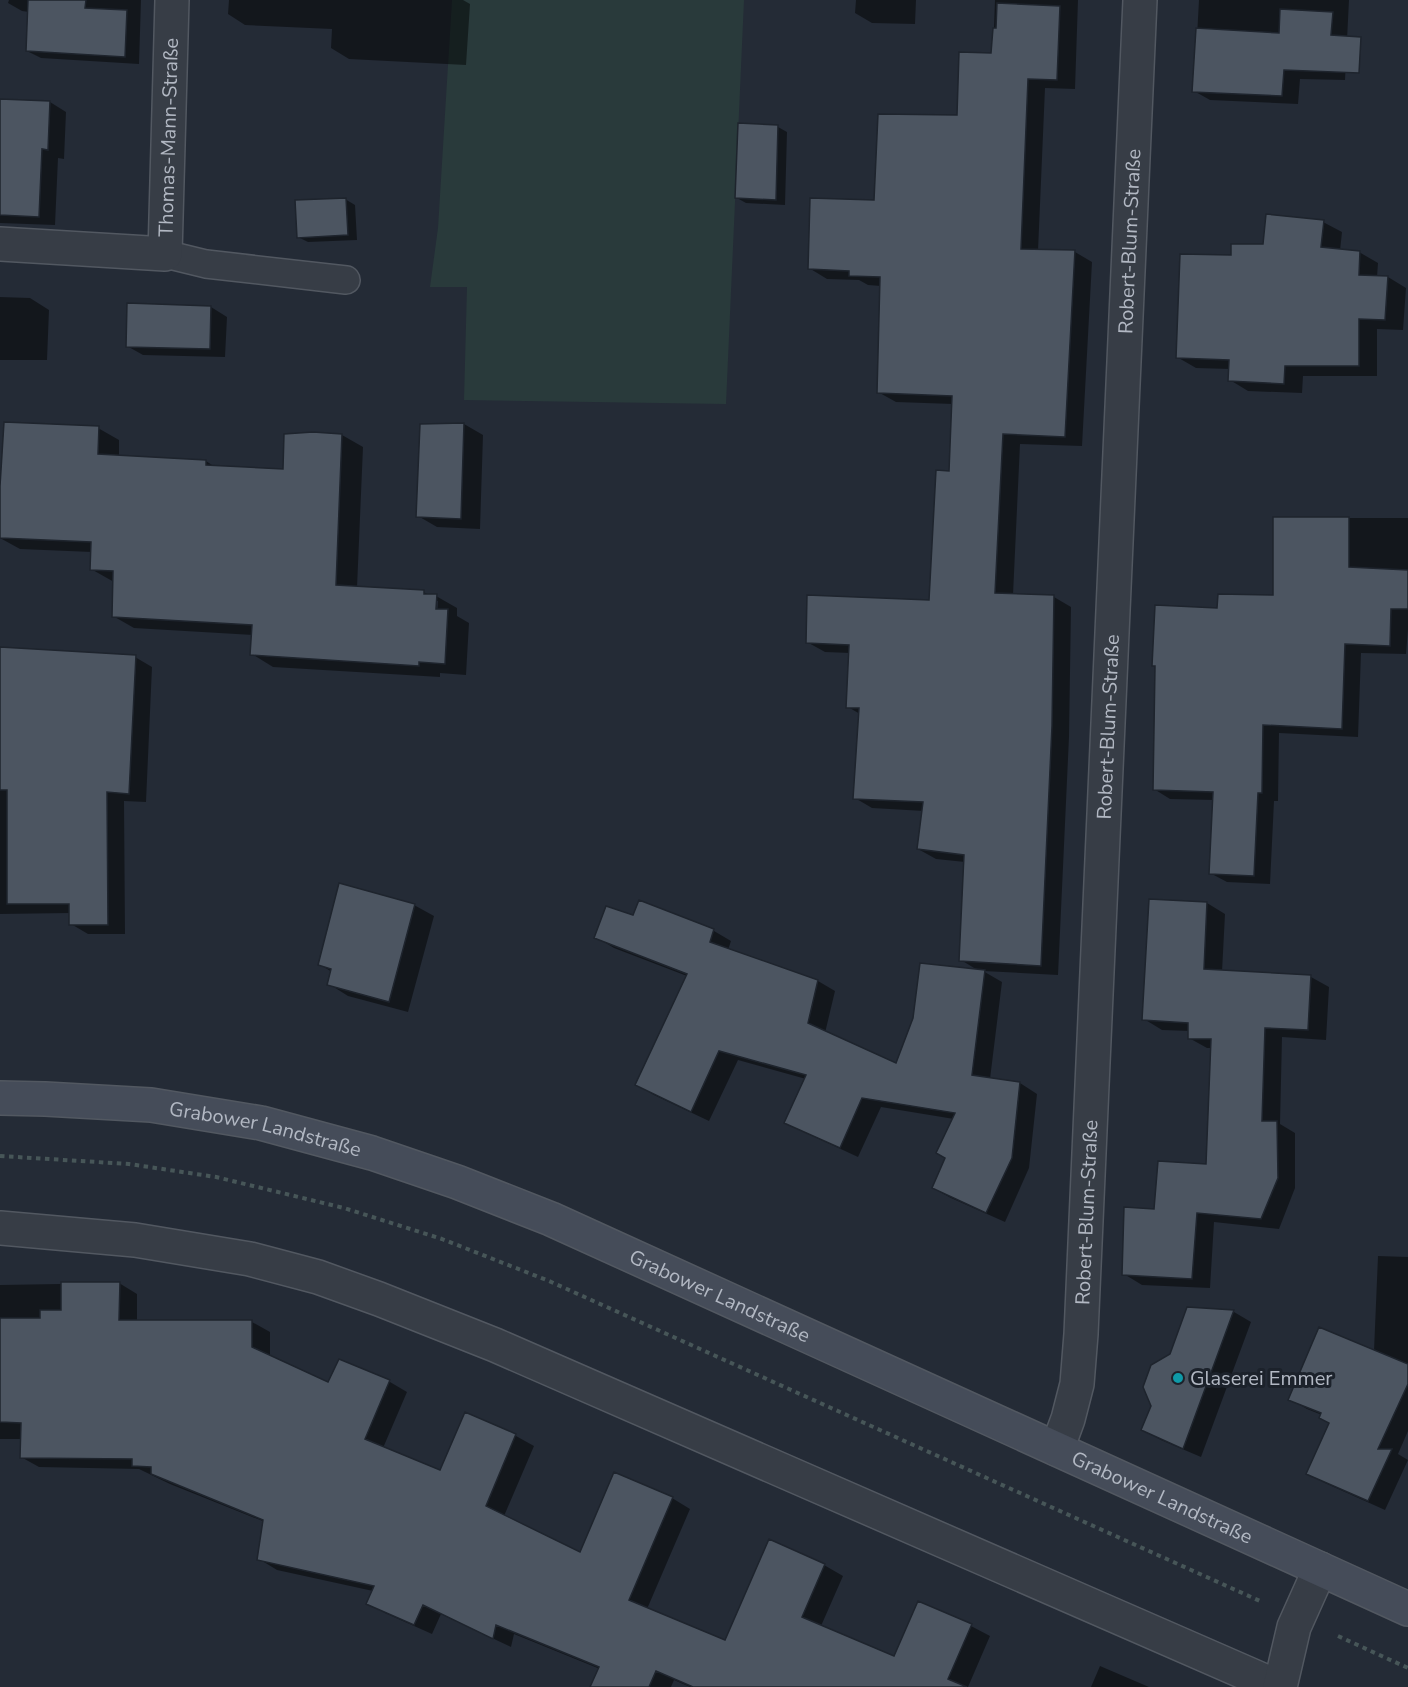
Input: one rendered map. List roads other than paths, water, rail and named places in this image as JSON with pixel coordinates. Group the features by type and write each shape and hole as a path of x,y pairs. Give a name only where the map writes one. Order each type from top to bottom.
{"main road":[{"name":"Grabower Landstraße","path":"0,1098 151,1105 261,1123 372,1153 457,1182 551,1219 1408,1609"}],"street":[{"name":"Thomas-Mann-Straße","path":"0,244 165,254 172,0"},
{"name":"Robert-Blum-Straße","path":"1058,1449 1077,1384 1082,1334 1140,0"},
{"path":"0,1228 135,1240 250,1259 318,1277 506,1350 1279,1687 1294,1627 1320,1569"}],"lane":[{"path":"165,254 206,264 346,280"}],"place":[{"name":"Glaserei Emmer","path":"1178,1378"}]}
